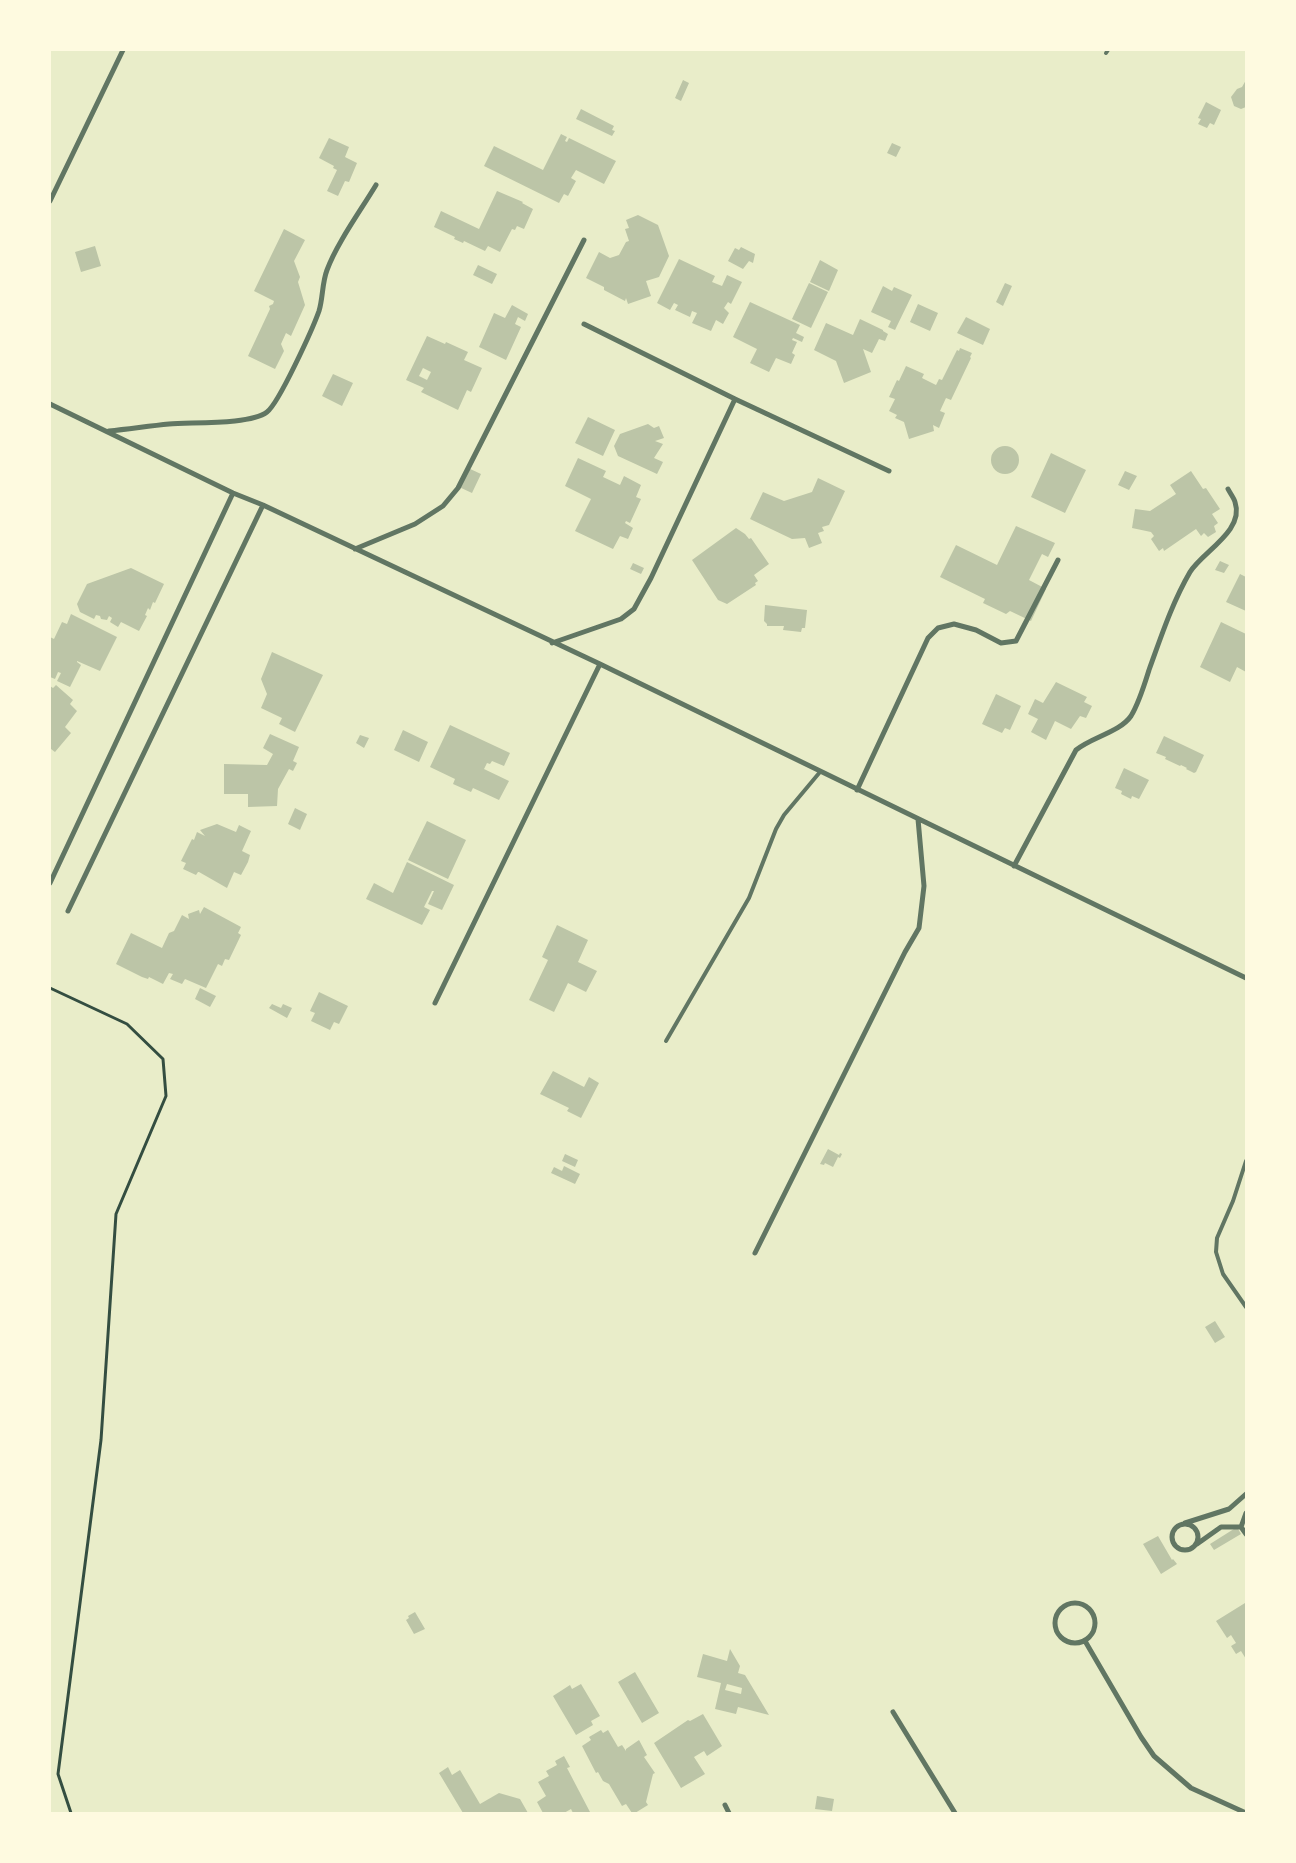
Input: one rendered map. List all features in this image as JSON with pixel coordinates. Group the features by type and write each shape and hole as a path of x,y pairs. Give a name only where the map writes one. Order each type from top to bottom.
{"street":[{"path":"50,201 123,50"},
{"path":"108,432 171,424 239,420 253,418 266,412 281,391 319,311 326,272 333,256 376,184"},
{"path":"355,549 414,524 443,506 458,488 584,240"},
{"path":"584,324 735,399 890,470"},
{"path":"552,643 621,619 634,609 651,578 735,399"},
{"path":"50,404 233,493 264,505 552,643 600,664 1246,978"},
{"path":"1014,866 1076,750 1086,742 1123,724 1130,718 1140,697 1180,590 1191,570 1231,530 1236,503 1228,489"},
{"path":"50,883 233,493"},
{"path":"68,911 264,505"},
{"path":"857,790 928,638 938,628 954,624 976,630 1001,643 1016,641 1058,560"},
{"path":"435,1003 600,664"},
{"path":"756,1253 905,952 919,928 924,886 918,820"},
{"path":"1241,1527 1221,1527 1193,1547 1183,1550 1178,1548 1172,1538 1174,1529 1229,1509 1246,1494"},
{"path":"1241,1527 1246,1514"},
{"path":"1184,1524 1193,1526 1198,1533 1198,1541 1193,1547"},
{"path":"1241,1527 1246,1534"},
{"path":"1074,1603 1083,1605 1090,1610 1095,1626 1091,1635 1085,1641 1067,1642 1056,1629 1055,1620 1059,1612 1066,1606 1074,1603"},
{"path":"1085,1641 1140,1737 1154,1756 1191,1788 1246,1813"},
{"path":"893,1712 955,1813"},
{"path":"725,1805 729,1813"}],"lane":[{"path":"666,1041 749,898 784,815 820,772"},
{"path":"1246,1161 1217,1238 1216,1252 1223,1274 1246,1307"}],"path":[{"path":"50,988 127,1024 163,1059 166,1096 116,1214 101,1440 58,1774 71,1813"}],"building":[{"path":"683,80 689,83 681,101 675,98"},
{"path":"1246,80 1246,107 1241,109 1234,106 1231,97 1237,89 1242,87"},
{"path":"1206,102 1221,110 1214,125 1210,123 1207,128 1198,124 1201,119 1198,118"},
{"path":"581,109 614,126 612,130 615,131 612,136 576,119"},
{"path":"561,134 567,137 565,141 567,142 569,138 616,161 604,184 576,170 571,178 576,181 568,196 564,194 559,203 484,166 494,146 543,170"},
{"path":"329,138 349,147 345,157 357,163 349,182 345,181 338,196 327,191 337,170 333,168 334,166 319,158"},
{"path":"892,143 901,147 896,157 887,153"},
{"path":"497,191 523,202 533,209 524,229 517,226 515,230 512,229 500,252 488,246 485,251 464,241 463,243 434,227 441,211 479,229"},
{"path":"638,215 658,225 669,256 659,277 646,281 651,296 628,304 626,298 625,301 586,278 599,252 610,258 619,255 626,242 629,241 625,229 629,228 626,220"},
{"path":"284,229 305,240 294,261 300,277 298,282 305,305 291,336 286,333 281,344 284,351 275,369 248,356 270,309 269,306 274,301 254,291"},
{"path":"95,246 101,266 81,272 75,252"},
{"path":"741,247 755,254 753,263 749,261 743,269 728,261 735,248 739,250"},
{"path":"679,259 715,276 712,282 722,286 727,275 742,282 731,304 728,302 724,308 729,313 723,324 716,320 711,331 692,323 697,313 692,311 690,317 675,310 678,305 674,303 670,310 657,303"},
{"path":"820,260 838,270 829,291 810,282"},
{"path":"478,265 497,274 492,284 473,275"},
{"path":"809,283 828,292 811,328 792,319"},
{"path":"1005,283 1012,286 1003,306 996,302"},
{"path":"883,286 892,291 894,287 912,295 895,330 888,327 891,321 871,312"},
{"path":"750,302 800,325 796,333 804,337 802,342 793,338 792,340 797,342 792,353 795,355 791,364 776,358 769,372 750,363 757,349 733,337"},
{"path":"918,304 938,313 930,331 910,322"},
{"path":"512,305 528,314 525,321 518,317 515,324 521,327 506,360 479,347 494,313 505,318"},
{"path":"966,317 990,329 983,345 957,333"},
{"path":"860,319 888,334 885,341 879,339 872,353 863,349 871,372 844,383 836,361 814,350 826,323 853,335"},
{"path":"427,336 468,352 464,360 482,368 471,392 467,390 458,410 421,392 424,388 406,380","holes":["423,368 431,372 427,380 419,376"]},
{"path":"960,348 972,353 971,358 951,400 946,398 940,411 945,413 939,428 933,425 934,431 909,439 904,422 895,418 897,415 889,411 895,399 889,397 897,380 899,381 906,366 924,374 922,378 936,385 939,379 942,380 957,350 959,351"},
{"path":"333,374 353,383 342,406 322,396"},
{"path":"588,417 615,430 603,456 575,443"},
{"path":"648,424 654,428 659,426 664,438 655,441 663,444 654,458 663,462 657,474 618,456 614,446 620,434"},
{"path":"1005,446 1015,450 1019,460 1015,470 1005,474 995,470 991,460 995,450"},
{"path":"1051,453 1086,470 1065,513 1031,497"},
{"path":"578,458 606,471 603,477 620,485 624,476 641,485 636,497 641,499 630,523 626,521 625,523 633,528 628,539 620,536 613,549 575,531 591,499 565,486"},
{"path":"468,468 481,474 472,493 459,487"},
{"path":"1125,471 1137,476 1129,490 1118,485"},
{"path":"1191,471 1203,489 1206,488 1220,509 1212,514 1218,523 1214,526 1216,532 1208,537 1204,533 1201,536 1196,529 1164,551 1163,548 1159,551 1151,539 1154,536 1151,532 1132,528 1135,509 1150,511 1176,494 1170,485"},
{"path":"818,478 845,491 829,525 822,527 824,531 818,533 822,543 809,548 805,538 792,539 750,519 763,492 784,501 812,492"},
{"path":"1016,526 1055,543 1048,557 1042,554 1029,580 1046,589 1031,621 1010,611 1006,614 983,603 985,599 940,577 956,545 997,565"},
{"path":"736,528 749,539 751,538 769,564 754,575 758,581 755,583 756,585 727,604 718,600 692,560"},
{"path":"1220,561 1229,565 1224,573 1215,570"},
{"path":"633,563 644,568 641,574 630,569"},
{"path":"131,568 164,584 155,603 153,602 150,610 148,608 145,615 147,616 139,631 121,622 118,627 110,622 112,618 109,616 107,620 101,619 100,616 96,615 94,619 80,612 77,604 87,584"},
{"path":"1240,574 1246,577 1246,611 1226,602"},
{"path":"765,605 807,610 805,628 802,628 801,632 783,630 784,626 767,626 764,621"},
{"path":"71,614 117,637 100,671 77,661 81,665 70,687 57,681 61,673 58,672 55,679 50,677 50,637 54,639 62,622 67,624"},
{"path":"1221,622 1246,634 1246,672 1237,667 1230,682 1200,667"},
{"path":"272,652 323,675 295,732 279,724 282,718 261,708 267,694 261,679"},
{"path":"1056,682 1087,697 1084,702 1092,706 1086,718 1080,716 1071,729 1055,721 1046,740 1031,732 1038,719 1028,714 1035,699 1043,703"},
{"path":"56,685 73,700 70,704 77,711 65,727 71,733 55,752 50,750 50,686 53,688"},
{"path":"996,694 1021,706 1010,730 1005,728 1002,733 982,724"},
{"path":"450,725 510,753 504,766 492,761 490,764 487,763 484,769 509,781 499,800 473,788 471,792 453,784 455,779 430,767"},
{"path":"403,730 428,742 419,762 394,750"},
{"path":"270,734 299,747 293,761 297,763 293,771 289,769 278,789 277,806 248,807 248,794 224,794 224,764 267,765 273,754 263,748"},
{"path":"360,735 369,738 364,748 356,743"},
{"path":"1164,736 1204,755 1196,772 1194,773 1156,753"},
{"path":"1124,768 1149,780 1139,799 1132,796 1131,799 1121,794 1122,791 1115,788"},
{"path":"295,808 307,814 300,830 288,824"},
{"path":"427,821 466,840 448,879 408,860"},
{"path":"217,824 236,832 239,825 251,831 242,851 250,855 248,862 241,875 234,872 227,888 199,872 196,875 183,869 186,863 181,861 197,832 205,836 200,830"},
{"path":"407,862 454,885 442,910 428,904 434,891 432,891 424,907 430,910 422,925 366,899 374,883 393,893"},
{"path":"204,907 241,927 238,933 241,935 229,960 225,959 222,966 218,964 206,988 185,979 182,984 170,979 173,974 169,973 163,984 149,977 148,979 142,977 116,964 131,933 162,948 169,933 174,931 182,915 189,919 188,914 199,910 200,914"},
{"path":"557,925 588,940 578,962 597,971 586,992 568,983 554,1012 529,1000 548,960 542,957"},
{"path":"200,988 216,996 210,1007 195,999"},
{"path":"319,992 348,1006 339,1024 334,1022 330,1030 311,1021 315,1013 310,1011"},
{"path":"272,1004 281,1008 283,1004 292,1008 287,1018 269,1008"},
{"path":"553,1071 584,1087 589,1077 599,1083 581,1118 567,1111 569,1108 540,1094"},
{"path":"828,1149 839,1155 840,1153 842,1154 840,1158 838,1157 833,1167 825,1163 824,1165 820,1164"},
{"path":"565,1154 578,1160 575,1167 562,1161"},
{"path":"564,1166 580,1174 575,1184 551,1173 554,1167 562,1171"},
{"path":"1215,1321 1225,1337 1215,1343 1205,1327"},
{"path":"1237,1527 1241,1534 1214,1550 1210,1544"},
{"path":"1158,1536 1172,1560 1177,1564 1161,1574 1143,1544"},
{"path":"1245,1603 1246,1659 1241,1651 1236,1654 1231,1646 1236,1643 1231,1635 1227,1638 1216,1621"},
{"path":"415,1612 425,1629 414,1634 406,1620 409,1618 408,1616"},
{"path":"730,1649 740,1666 738,1673 745,1675 769,1715 738,1707 736,1714 715,1709 721,1683 697,1677 703,1654 727,1661","holes":["727,1684 742,1688 741,1694 725,1690"]},
{"path":"635,1672 659,1713 642,1723 618,1682"},
{"path":"581,1684 600,1716 591,1721 593,1725 576,1735 553,1696 570,1685 572,1689"},
{"path":"703,1714 722,1746 707,1756 704,1751 694,1757 705,1774 681,1788 654,1743 688,1720 690,1721"},
{"path":"601,1730 603,1733 608,1730 618,1747 622,1745 626,1751 626,1749 639,1740 647,1755 644,1757 655,1773 653,1774 646,1802 648,1805 635,1813 632,1813 626,1804 622,1806 609,1784 603,1781 598,1772 596,1773 582,1746 591,1740 589,1737"},
{"path":"564,1756 570,1767 567,1768 589,1813 573,1813 571,1809 564,1813 543,1813 537,1802 546,1796 538,1782 549,1776 546,1771 557,1765 555,1761"},
{"path":"448,1767 452,1775 460,1770 480,1804 499,1793 520,1799 528,1813 463,1813 439,1773"},
{"path":"817,1796 834,1799 832,1811 815,1809"}]}
